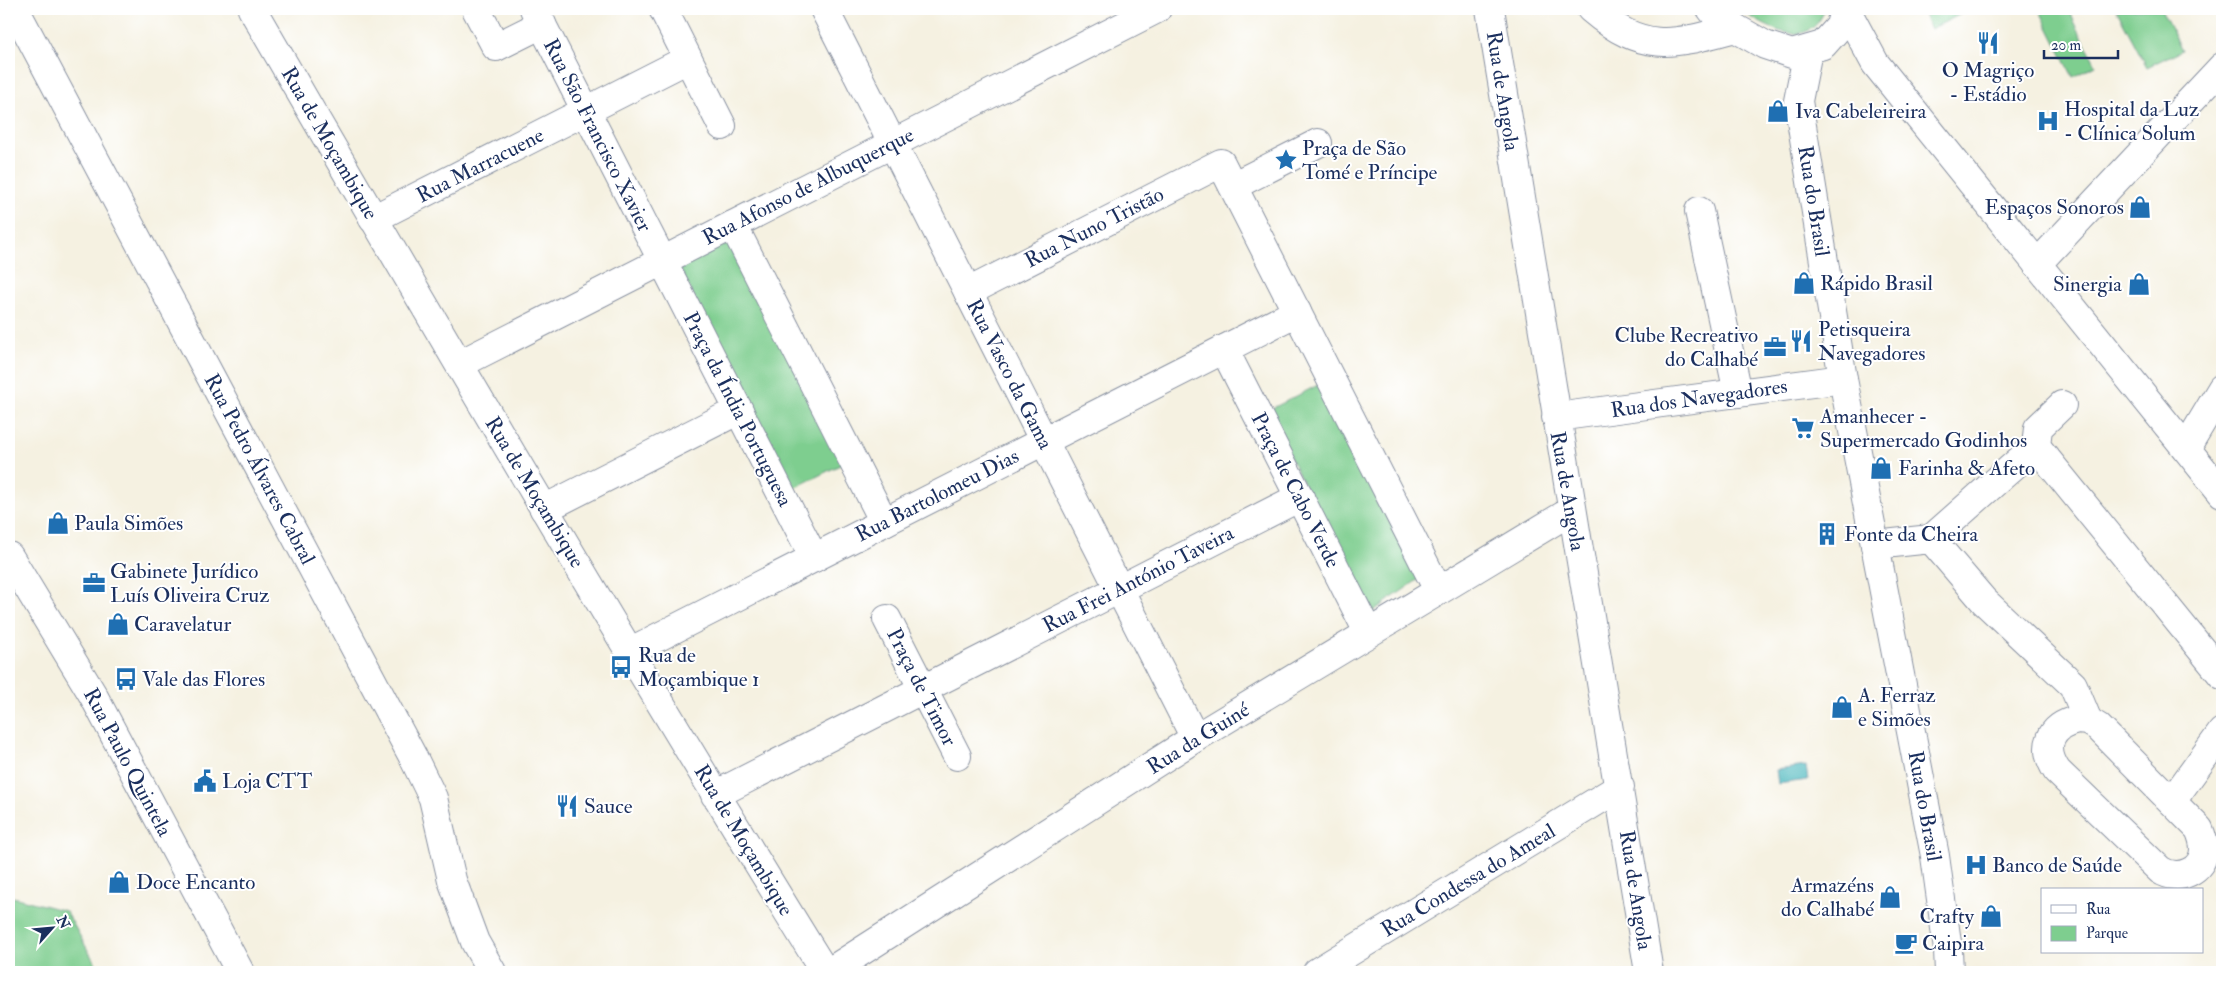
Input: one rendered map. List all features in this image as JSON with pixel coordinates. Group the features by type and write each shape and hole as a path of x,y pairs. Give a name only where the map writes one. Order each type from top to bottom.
{"street":[{"name":"Rua Pedro Álvares Cabral","path":"15,9 413,757 433,798 452,880 475,942 492,972"},
{"name":"Rua de Moçambique","path":"252,9 544,509 631,651 715,795 827,972"},
{"path":"476,9 496,47 538,16"},
{"path":"663,9 722,126"},
{"name":"Rua Vasco da Gama","path":"824,9 1195,738"},
{"name":"Rua Afonso de Albuquerque","path":"460,364 1157,9"},
{"name":"Rua de Angola","path":"1490,9 1571,511 1620,787 1649,972"},
{"path":"1591,9 1609,24 1645,41 1664,43 1735,28"},
{"path":"1711,9 1735,28 1765,45 1792,54 1816,48 1875,63"},
{"path":"1816,48 1840,26 1845,9"},
{"path":"1845,9 1875,63 2222,493"},
{"name":"Rua São Francisco Xavier","path":"538,16 663,261"},
{"name":"Rua do Brasil","path":"1816,48 1798,101 1843,379 1934,856 1948,950 1949,972"},
{"name":"Rua Marracuene","path":"373,219 688,59"},
{"path":"2037,264 2222,67"},
{"path":"1318,143 1227,175 1438,590"},
{"name":"Rua Nuno Tristão","path":"968,292 1227,175"},
{"path":"1699,211 1738,393"},
{"path":"733,225 884,522"},
{"name":"Praça da Índia Portuguesa","path":"663,261 814,558"},
{"name":"Rua Bartolomeu Dias","path":"631,651 1296,312"},
{"name":"Praça de Cabo Verde","path":"1224,348 1368,632"},
{"name":"Rua dos Navegadores","path":"1556,417 1843,379"},
{"path":"2186,448 2222,388"},
{"path":"1875,545 1930,539 2036,446 2038,428 2062,405"},
{"path":"544,509 738,410"},
{"path":"2036,446 2222,675"},
{"name":"Rua Frei António Taveira","path":"715,795 1300,497"},
{"name":"Rua da Guiné","path":"827,972 1195,738 1571,511"},
{"path":"1930,539 1984,601 2073,685 2088,721"},
{"name":"Rua Paulo Quintela","path":"9,556 93,695 240,972"},
{"name":"Praça de Timor","path":"887,619 957,756"},
{"path":"2077,720 2088,721 2098,727 2172,801 2199,829 2204,842 2204,851 2200,863 2194,869 2176,876 2167,875 2160,870 2057,771 2052,763 2049,746 2057,728 2066,722 2077,720"},
{"path":"2172,801 2222,732"},
{"name":"Rua Condessa do Ameal","path":"1316,972 1620,787"}],"green space":[{"path":"1739,9 1825,9 1818,22 1809,30 1798,33 1786,33 1762,23"},
{"path":"1921,9 1963,9 1965,12 1931,29"},
{"path":"2039,9 2068,9 2096,65 2073,77"},
{"path":"2116,9 2161,9 2182,50 2147,67"},
{"path":"733,237 846,462 790,490 678,265"},
{"path":"1320,384 1419,579 1369,614 1267,411"},
{"path":"9,896 66,911 100,972 9,972"}],"water":[{"path":"1806,766 1808,780 1778,784 1776,770"}],"place":[{"name":"O Magriço - Estádio","path":"1988,43"},
{"name":"Iva Cabeleireira","path":"1778,111"},
{"name":"Hospital da Luz - Clínica Solum","path":"2048,121"},
{"name":"Praça de São Tomé e Príncipe","path":"1286,160"},
{"name":"Espaços Sonoros","path":"2140,207"},
{"name":"Rápido Brasil","path":"1804,283"},
{"name":"Sinergia","path":"2139,284"},
{"name":"Petisqueira Navegadores","path":"1801,341"},
{"name":"Clube Recreativo do Calhabé","path":"1775,347"},
{"name":"Amanhecer - Supermercado Godinhos","path":"1803,428"},
{"name":"Farinha & Afeto","path":"1881,468"},
{"name":"Paula Simões","path":"58,523"},
{"name":"Fonte da Cheira","path":"1827,534"},
{"name":"Gabinete Jurídico Luís Oliveira Cruz","path":"94,583"},
{"name":"Caravelatur","path":"118,624"},
{"name":"Rua de Moçambique 1","path":"621,667"},
{"name":"Vale das Flores","path":"126,679"},
{"name":"A. Ferraz e Simões","path":"1842,707"},
{"name":"Loja CTT","path":"205,781"},
{"name":"Sauce","path":"567,806"},
{"name":"Banco de Saúde","path":"1976,865"},
{"name":"Doce Encanto","path":"119,882"},
{"name":"Armazéns do Calhabé","path":"1890,897"},
{"name":"Crafty","path":"1991,916"},
{"name":"Caipira","path":"1906,943"}]}
